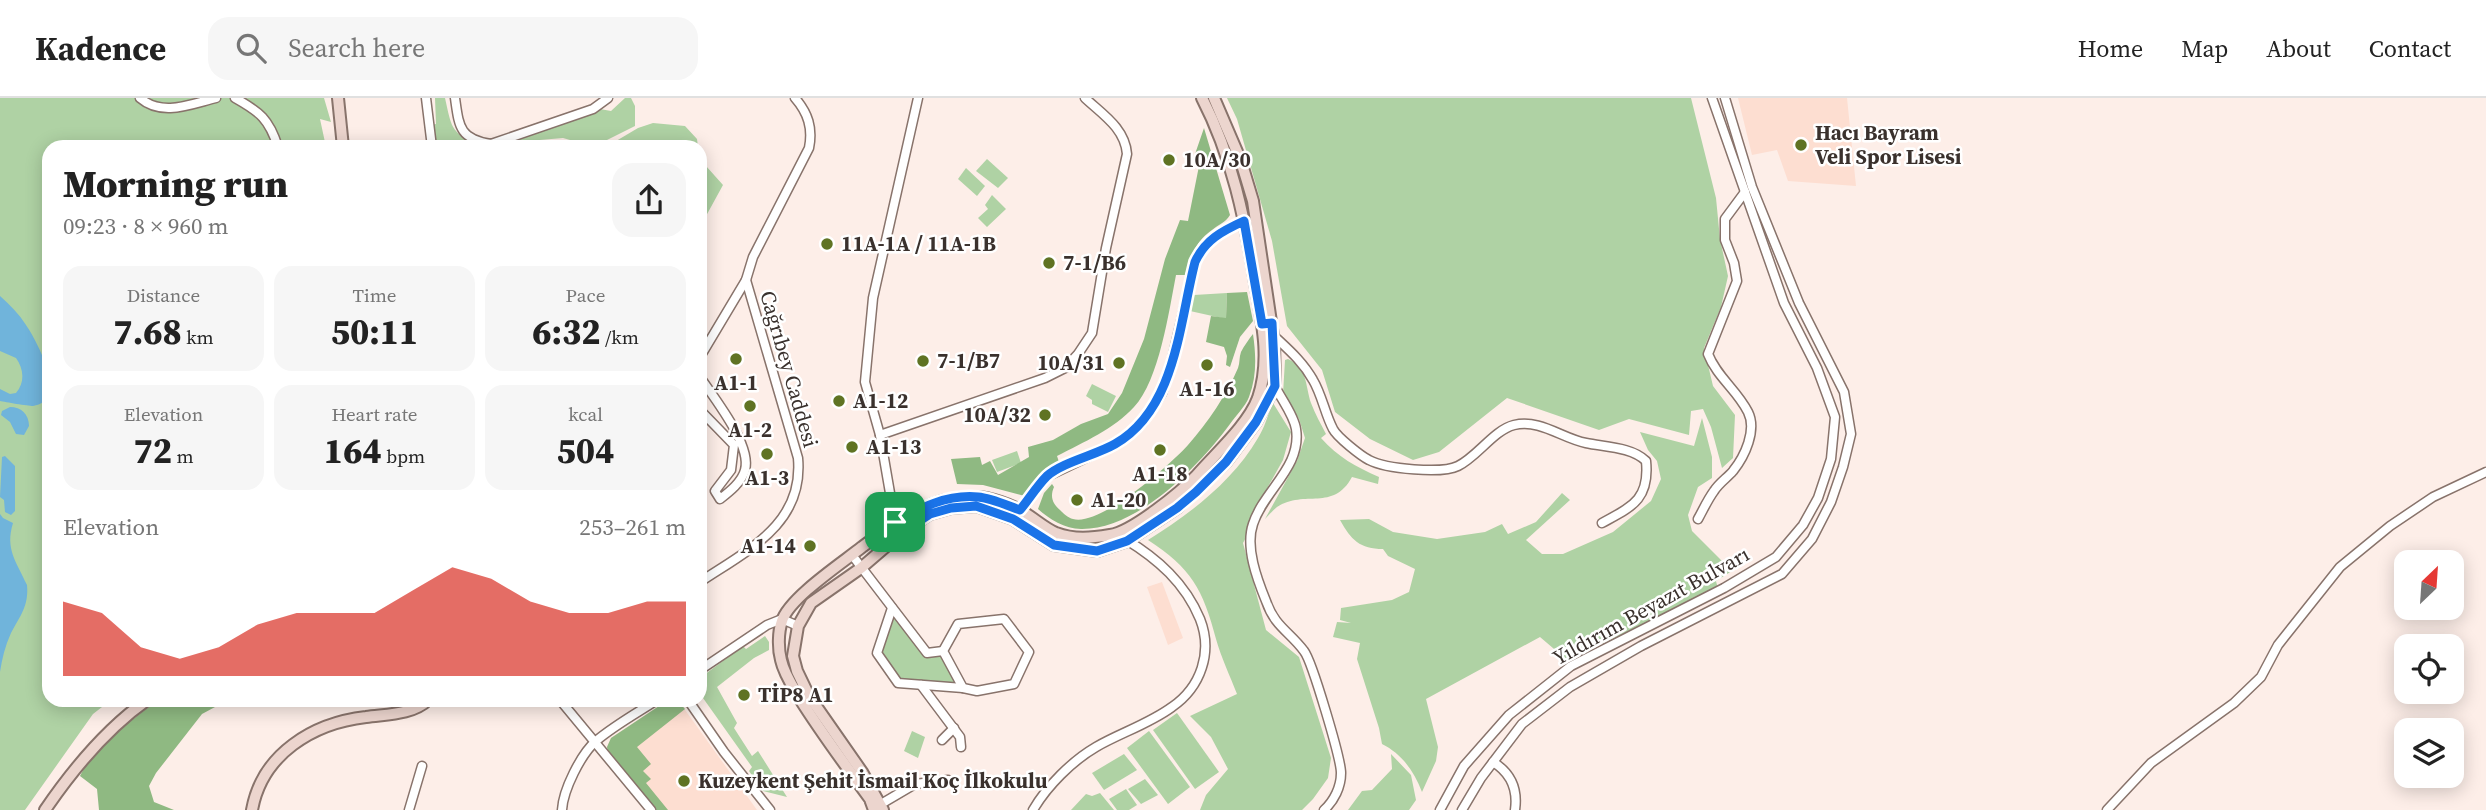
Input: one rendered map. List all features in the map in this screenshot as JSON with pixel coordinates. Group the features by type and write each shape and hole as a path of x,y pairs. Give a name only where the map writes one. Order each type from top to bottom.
{"street":[{"path":"140,98 150,106 178,109 216,98"},
{"path":"236,98 259,111 272,128 276,140"},
{"path":"338,98 342,140"},
{"path":"426,98 431,140"},
{"path":"455,98 460,127 474,140"},
{"path":"502,140 593,108 608,98"},
{"name":"Cağrıbey Caddesi","path":"707,577 771,532 790,508 799,483 798,458 746,279 752,257 809,148 811,137 808,117 795,98"},
{"path":"904,531 895,522 880,435 865,382 873,298 918,98"},
{"path":"880,435 1045,378 1065,368 1092,333 1106,248 1127,154 1126,141 1118,128 1085,98"},
{"path":"1202,98 1221,138 1234,178 1267,323 1274,336 1302,363 1315,383 1334,432 1369,460 1391,468 1458,467 1487,442 1514,425 1543,426 1578,442 1641,456 1646,461 1647,474 1640,496 1633,507 1602,523"},
{"path":"707,665 767,625 782,619 807,589 895,522 934,503 956,497 980,496 1054,532 1079,539 1115,535 1153,512 1188,485 1244,420 1256,402 1264,378 1267,323 1253,201 1241,161 1214,98"},
{"name":"Yıldırım Beyazıt Bulvarı","path":"1440,810 1464,766 1509,715 1571,666 1724,588 1776,557 1803,525 1818,498 1831,459 1835,416 1817,368 1784,303 1712,98"},
{"name":"Yıldırım Beyazıt Bulvarı","path":"1462,810 1522,724 1570,687 1641,646 1782,573 1812,539 1831,502 1851,434 1844,392 1799,303 1752,187 1725,98"},
{"path":"1698,519 1715,489 1748,447 1749,414 1714,369 1708,354 1737,281 1734,263 1725,240 1726,219 1745,192"},
{"path":"1016,514 1048,476 1117,443 1143,422 1162,393 1195,262 1201,249 1220,233 1244,221"},
{"path":"707,345 746,279"},
{"path":"1274,336 1275,386 1296,427 1296,443 1292,461 1253,524 1251,550 1266,601 1276,623 1305,652 1313,669 1341,772 1335,800 1324,810"},
{"path":"878,808 862,772 808,696 797,671 793,656 798,626 811,603 861,568 904,531 930,514 951,508 976,506 1016,514 1054,545 1097,551 1127,541 1177,508 1226,462 1256,422 1275,386"},
{"path":"707,387 745,450 745,470 731,491 720,499 715,491 731,470 734,445 707,417"},
{"path":"2107,810 2151,763 2234,704 2260,677 2278,645 2340,567 2390,526 2433,497 2486,472"},
{"path":"1033,810 1046,789 1093,748 1172,707 1192,686 1205,663 1206,634 1192,601 1170,572 1115,535"},
{"path":"852,555 927,653 943,651"},
{"path":"892,608 877,653 898,684 977,691 1014,684 1029,652 1004,619 958,624 943,651"},
{"path":"782,619 798,626"},
{"path":"782,619 779,635 780,660 788,679 817,725 878,808"},
{"path":"943,651 963,688"},
{"path":"921,685 960,737 961,747"},
{"path":"45,810 95,745 138,707"},
{"path":"252,810 266,771 307,735 338,722 408,711 415,707"},
{"path":"566,707 651,810"},
{"path":"562,810 562,801 575,770 595,742 647,707"},
{"path":"693,707 770,810"},
{"path":"942,740 954,728"},
{"path":"1493,762 1506,770 1517,794 1515,810"},
{"path":"409,810 422,766"},
{"path":"878,808 915,784 947,780"}],"shaded area":[{"name":"Hacı Bayram Veli Spor Lisesi","path":"1738,98 1847,98 1856,186 1788,181 1777,150 1752,155"},
{"path":"1162,582 1183,638 1168,645 1147,587"},
{"name":"Kuzeykent Şehit İsmail Koç İlkokulu","path":"658,707 683,707 757,810 656,810 607,747 611,738"}],"green space":[{"path":"0,98 324,98 331,122 320,119 324,140 42,140 42,707 102,707 93,714 25,810 0,810"},
{"path":"435,98 445,98 453,127 466,140 434,140 431,125 436,124"},
{"path":"625,98 631,98 635,106 635,126 607,140 507,140 600,109 611,111"},
{"path":"1227,98 1691,98 1716,198 1720,239 1728,276 1721,307 1704,348 1713,386 1735,415 1733,458 1722,468 1703,409 1691,411 1689,435 1629,419 1599,430 1507,398 1439,452 1413,460 1370,439 1335,412 1322,370 1287,326 1272,241 1237,119"},
{"path":"653,123 685,126 697,140 618,140"},
{"path":"1204,128 1230,215 1198,244 1185,275 1176,275 1162,345 1143,395 1117,422 1057,456 1059,462 1025,496 983,485 957,484 951,459 980,457 982,465 990,461 998,475 1029,457 1028,447 1053,440 1081,424 1108,414 1122,393 1144,339 1165,259 1180,220 1188,221 1200,161 1194,157"},
{"path":"987,159 1008,178 998,188 976,171"},
{"path":"707,167 723,185 707,214"},
{"path":"966,168 985,186 977,196 958,179"},
{"path":"992,195 1006,209 987,227 978,218 988,209 985,205"},
{"path":"1247,292 1253,321 1240,337 1230,367 1226,365 1224,347 1206,342 1211,316 1226,318 1227,293"},
{"path":"1227,293 1226,319 1190,311 1194,295"},
{"path":"1253,334 1255,373 1247,401 1202,458 1165,493 1124,519 1081,529 1052,520 1038,509 1044,493 1052,484 1052,499 1057,507 1071,518 1085,519 1117,504 1167,466 1188,445 1228,389 1238,368 1241,352"},
{"path":"1288,359 1299,367 1305,378 1311,403 1326,434 1321,438 1348,461 1379,477 1378,484 1352,477 1336,494 1287,502 1277,507 1265,519 1297,461 1305,438 1299,419 1283,394 1285,360"},
{"path":"1092,384 1116,396 1108,412 1092,404 1092,400 1086,396"},
{"path":"1273,403 1291,432 1283,460 1260,501 1266,500 1243,543 1266,630 1299,657 1331,758 1328,778 1302,810 1200,810 1206,795 1228,769 1211,737 1190,716 1237,694 1200,593 1185,570 1148,540 1195,508 1236,468 1260,434"},
{"path":"1702,418 1712,457 1712,478 1698,487 1688,515 1692,531 1732,571 1716,581 1718,589 1567,660 1540,637 1426,699 1438,747 1436,761 1422,792 1406,764 1382,744 1357,659 1360,643 1333,637 1337,622 1351,623 1340,620 1341,608 1392,600 1409,592 1415,569 1388,556 1383,549 1357,542 1340,520 1369,519 1393,532 1437,539 1485,532 1502,524 1508,534 1536,522 1562,493 1570,500 1526,540 1542,554 1563,554 1613,532 1651,501 1661,479 1657,461 1648,450 1640,432 1694,446"},
{"path":"1017,451 1021,463 997,472 992,460"},
{"path":"892,608 927,652 943,651 963,688 898,683 877,653"},
{"path":"765,636 769,642 769,650 754,658 717,687 737,723 734,728 752,756 758,751 787,797 763,791 749,771 752,767 707,704 707,673 743,646 746,649"},
{"path":"150,707 215,707 202,714 149,786 154,802 174,810 99,810 97,789 80,776 94,755"},
{"path":"658,707 685,709 637,747 651,764 643,771 651,779 646,783 668,810 656,810 608,753 607,747 611,738"},
{"path":"1177,713 1219,772 1195,789 1153,730"},
{"path":"912,731 925,737 918,758 904,751"},
{"path":"1149,731 1190,787 1168,804 1127,748"},
{"path":"1124,754 1137,770 1104,790 1092,773"},
{"path":"1391,754 1411,775 1416,800 1409,810 1348,810 1362,791 1372,790 1392,769"},
{"path":"1145,779 1158,795 1141,804 1128,789"},
{"path":"1126,789 1137,805 1129,810 1117,810 1109,799"},
{"path":"1100,793 1114,810 1071,810 1086,794 1092,796"}],"water":[{"path":"0,296 26,325 42,354 42,402 33,406 0,401 0,389 10,394 16,393 22,376 16,358 0,351"},
{"path":"10,407 21,410 28,418 29,426 24,435 16,434 10,422 1,415 2,411"},
{"path":"5,456 15,466 15,511 11,515 5,512 4,500 0,497 2,457"},
{"path":"0,514 13,523 11,548 27,585 27,599 7,643 0,672"}],"place":[{"name":"Hacı Bayram Veli Spor Lisesi","path":"1801,145"},
{"name":"10A/30","path":"1169,160"},
{"name":"11A-1A / 11A-1B","path":"827,244"},
{"name":"7-1/B6","path":"1049,263"},
{"name":"A1-1","path":"736,359"},
{"name":"7-1/B7","path":"923,361"},
{"name":"10A/31","path":"1119,363"},
{"name":"A1-16","path":"1207,365"},
{"name":"A1-12","path":"839,401"},
{"name":"A1-2","path":"750,406"},
{"name":"10A/32","path":"1045,415"},
{"name":"A1-13","path":"852,447"},
{"name":"A1-18","path":"1160,450"},
{"name":"A1-3","path":"767,454"},
{"name":"A1-20","path":"1077,500"},
{"name":"A1-14","path":"810,546"},
{"name":"TİP8 A1","path":"744,695"},
{"name":"Kuzeykent Şehit İsmail Koç İlkokulu","path":"684,781"}],"route":[{"path":"1244,221 1262,324 1272,323 1275,386 1256,422 1226,462 1196,492 1127,541 1097,551 1054,545 1013,519 976,506 951,508 930,514 904,531 895,522 934,503 956,497 980,496 1020,510 1048,476 1117,443 1143,422 1162,393 1195,262 1201,249 1220,233 1244,221"}]}
